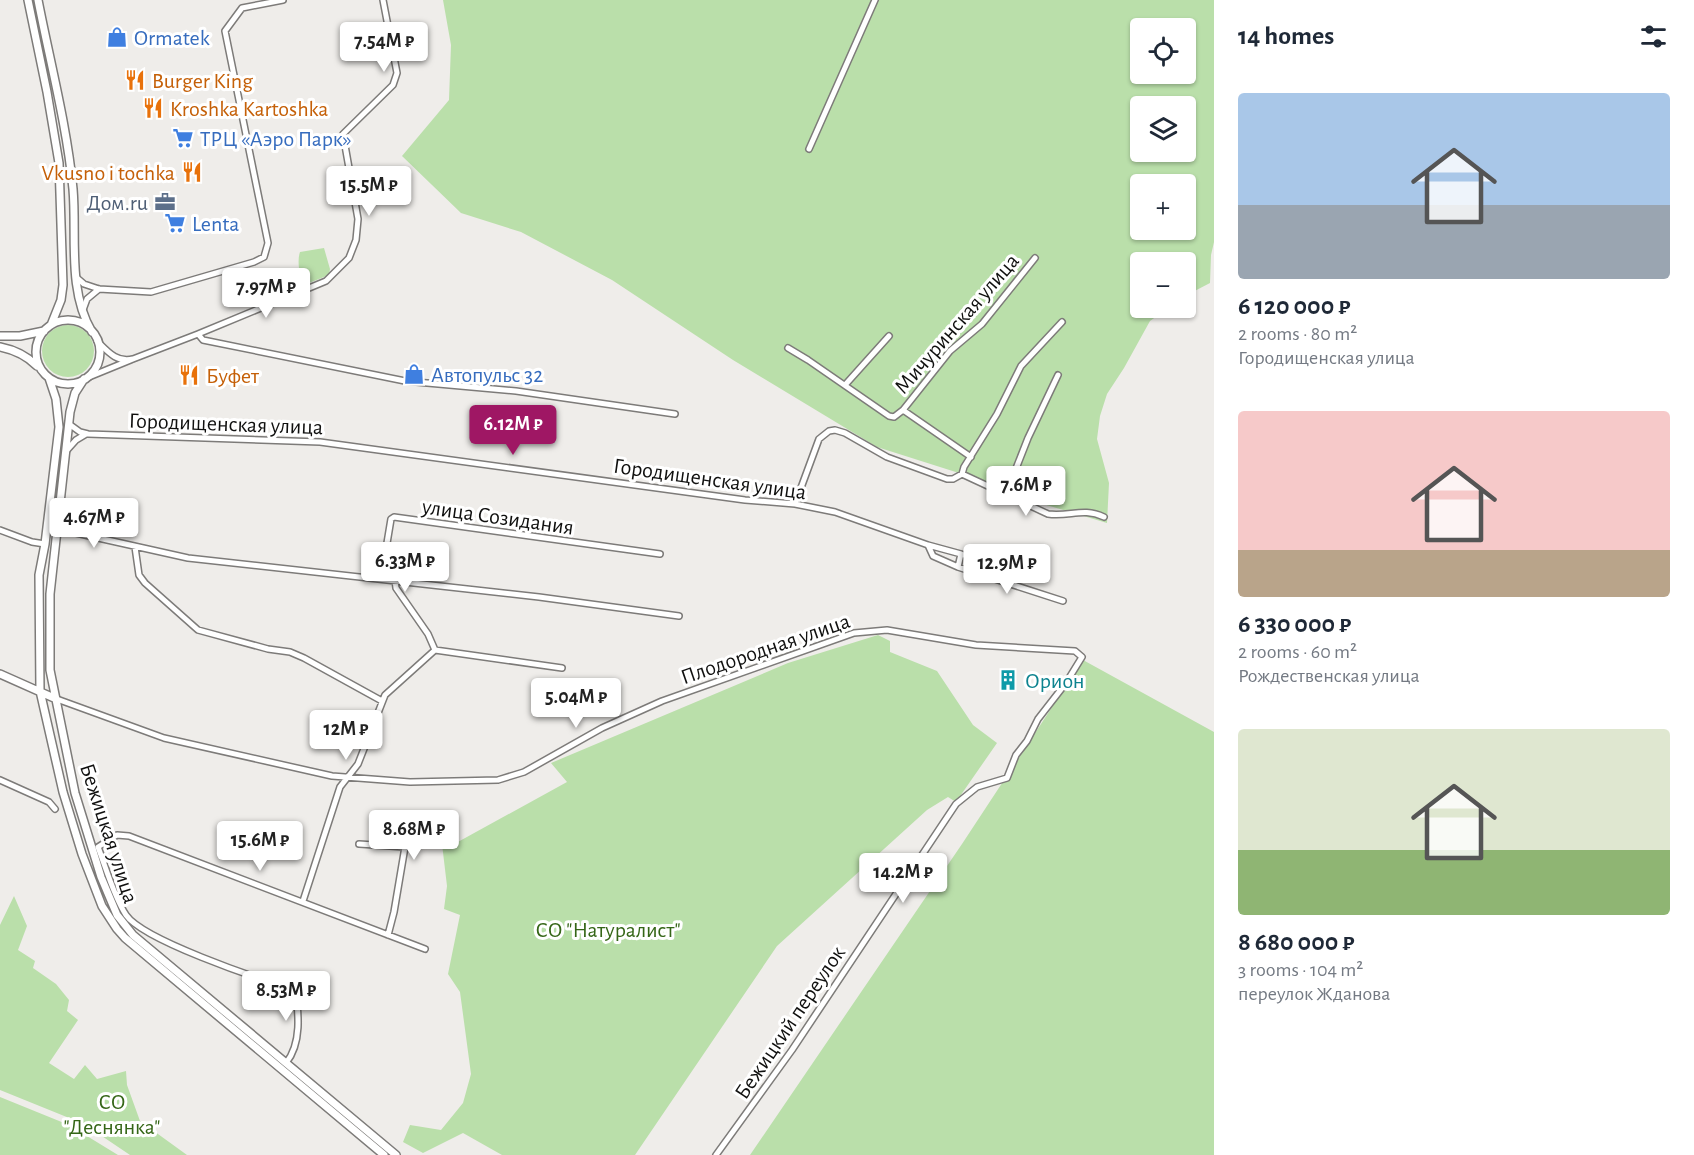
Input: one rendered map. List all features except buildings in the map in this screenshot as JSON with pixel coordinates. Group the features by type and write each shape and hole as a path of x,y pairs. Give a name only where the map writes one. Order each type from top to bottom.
{"main road":[{"path":"28,0 59,163 63,285 61,300 51,325"},
{"path":"0,347 23,354 50,378 67,384 84,379 93,372 100,352 98,341 82,311 77,278 73,186 38,0"},
{"path":"41,370 36,350 38,340 51,325 68,320 77,322 92,332"},
{"path":"0,336 20,336 44,331"},
{"name":"Бежицкая улица","path":"50,378 56,399 59,427 39,584 40,692 72,826 102,906 117,929 384,1155"},
{"name":"Бежицкая улица","path":"84,379 72,402 48,630 54,698 80,811 101,877 117,915 133,935 396,1155"},
{"path":"0,674 54,698"}],"street":[{"path":"77,278 84,284 99,289 151,292 254,262 264,257 268,243 225,31 242,8 283,0"},
{"path":"84,379 326,281 349,258 356,240 358,219 343,134 393,85 397,73 383,0"},
{"path":"809,149 875,0"},
{"name":"Мичуринская улица","path":"903,410 950,351 982,324 1035,258"},
{"path":"82,311 87,299 99,289"},
{"path":"795,504 819,439 829,431 846,433 878,453 946,479 962,474 997,414 1021,366 1062,322"},
{"path":"198,334 203,340 405,381 516,391 675,414"},
{"path":"845,385 889,336"},
{"path":"98,341 115,357 122,360 134,359"},
{"path":"788,348 889,416 898,416 903,410 971,457"},
{"path":"1006,494 1028,438 1058,375"},
{"path":"69,424 80,432 88,434"},
{"path":"67,450 76,440 88,434"},
{"name":"Городищенская улица","path":"88,434 320,442 746,500 795,504 835,512 1024,576"},
{"path":"962,474 1048,514 1063,515 1087,511 1104,516"},
{"name":"улица Созидания","path":"384,579 388,531 391,519 394,517 660,555"},
{"path":"58,529 188,558 395,580 679,616"},
{"path":"0,530 32,542 45,544"},
{"name":"Городищенская улица","path":"928,545 933,556 958,567 1063,601"},
{"path":"135,546 139,575 145,584 198,630 267,649 290,652 381,701"},
{"path":"958,567 961,554"},
{"path":"395,580 396,588 428,634 435,650"},
{"name":"Плодородная улица","path":"54,698 164,738 347,778 410,782 498,780 513,777 602,728 662,701 854,633 887,630 976,645 1071,650 1082,657"},
{"path":"303,901 337,796 358,764 381,701 400,679 435,650 562,668"},
{"name":"Бежицкий переулок","path":"716,1155 792,1050 956,804 969,792 1007,778 1016,755 1027,741 1038,719 1066,683 1082,657"},
{"path":"0,780 49,802 56,809"},
{"path":"286,1063 296,1048 298,1010 295,985 289,988 268,982 163,941 129,919 122,908 98,847 117,835 129,836 425,949"},
{"path":"359,844 405,847 388,934"}],"green space":[{"path":"443,0 1214,0 1214,242 1210,283 1196,290 1196,252 1130,252 1130,318 1154,318 1150,321 1107,394 1100,416 1097,439 1109,483 1107,523 1006,493 962,474 877,447 733,360 612,280 521,232 461,213 402,156 449,100 451,45"},
{"path":"324,248 330,269 329,275 304,283 299,268 300,252"},
{"path":"68,325 78,327 86,333 92,341 94,351 92,361 86,369 78,375 68,377 58,375 50,369 44,361 42,351 44,341 50,333 58,327"},
{"name":"СО \"Натуралист\"","path":"878,635 890,641 890,652 937,671 973,725 997,743 956,802 948,797 927,810 777,946 635,1155 502,1155 463,1133 423,1153 403,1142 410,1125 441,1130 463,1103 471,1074 460,992 448,974 460,915 444,909 447,886 442,844 456,843 567,782 551,763 788,663"},
{"path":"1083,660 1214,732 1214,1155 750,1155 962,844"},
{"name":"СО \"Деснянка\"","path":"14,896 27,926 18,950 35,961 33,968 56,984 69,1000 67,1011 78,1020 49,1063 74,1079 85,1065 97,1079 126,1071 127,1085 140,1121 187,1155 130,1155 84,1124 0,1090 0,925"},
{"path":"0,1097 69,1125 118,1155 0,1155"}],"place":[{"name":"Ormatek","path":"117,37"},
{"name":"Burger King","path":"135,80"},
{"name":"Kroshka Kartoshka","path":"153,108"},
{"name":"ТРЦ «Аэро Парк»","path":"183,138"},
{"name":"Vkusno i tochka","path":"192,172"},
{"name":"Дом.ru","path":"165,202"},
{"name":"Lenta","path":"175,223"},
{"name":"Автопульс 32","path":"414,374"},
{"name":"Буфет","path":"189,375"},
{"name":"Орион","path":"1008,680"}]}
